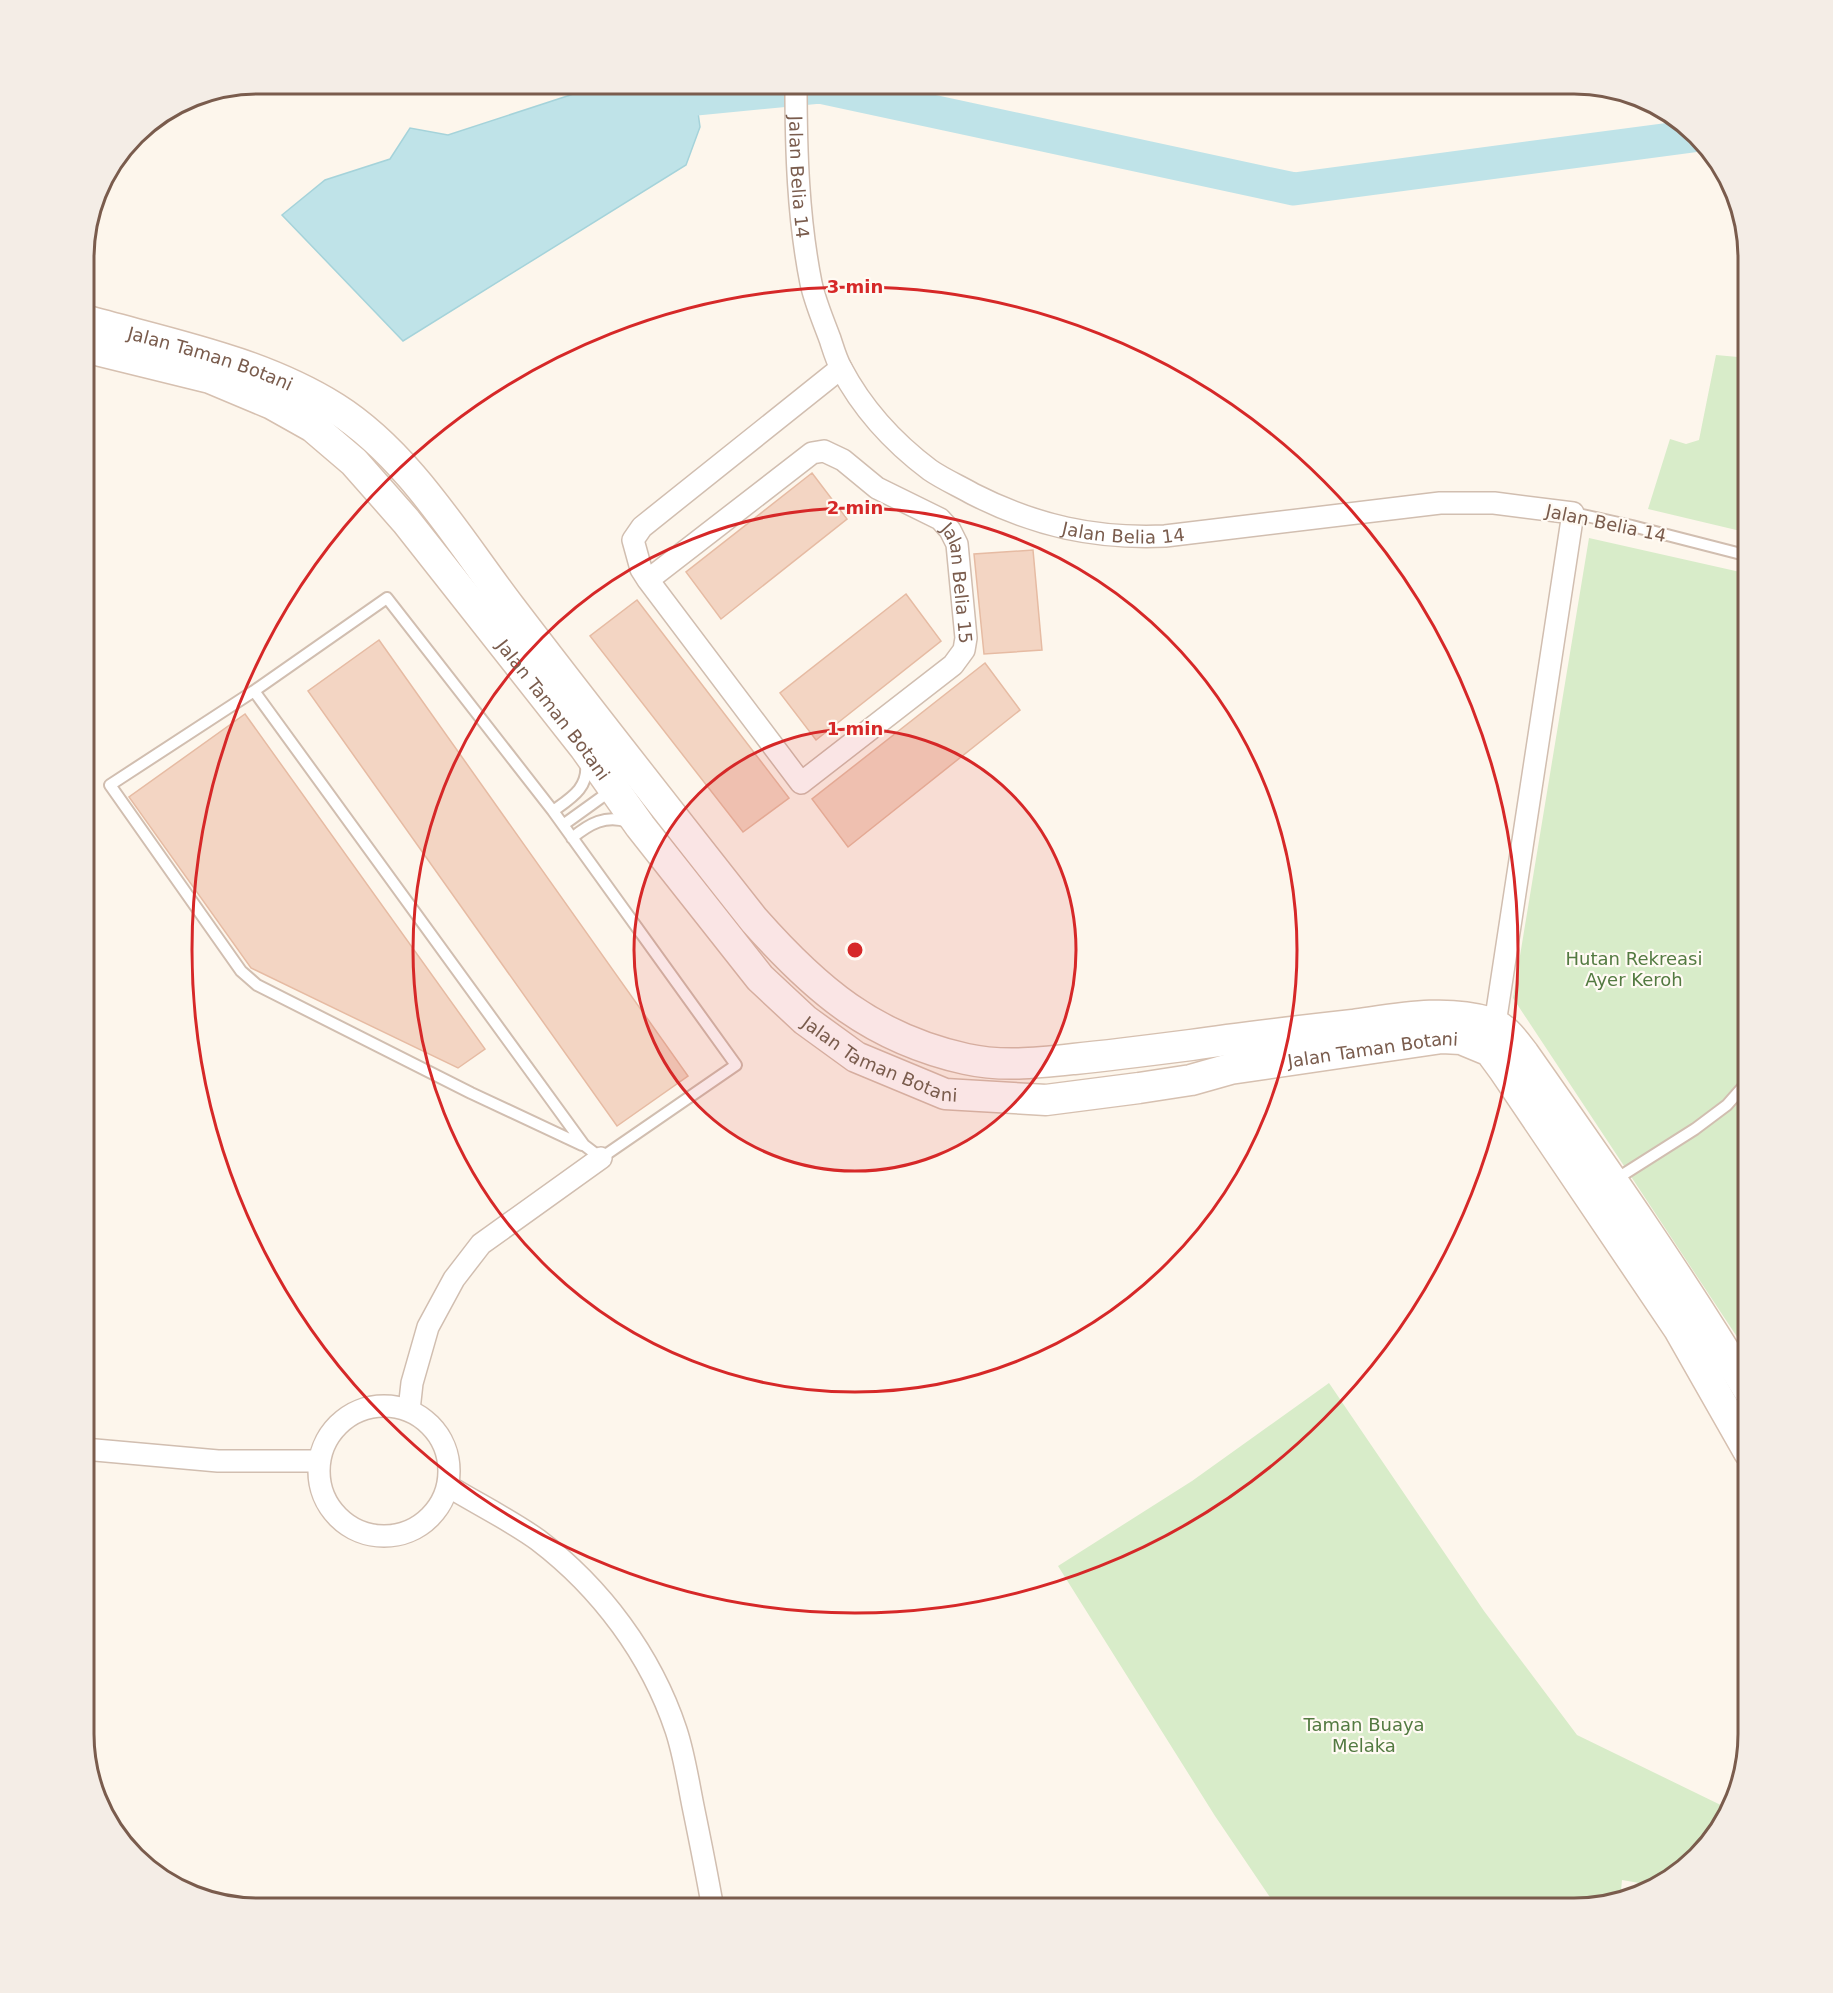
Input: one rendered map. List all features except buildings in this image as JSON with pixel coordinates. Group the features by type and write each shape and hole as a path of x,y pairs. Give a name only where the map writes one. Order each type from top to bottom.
{"street":[{"name":"Jalan Belia 14","path":"796,95 796,141 803,222 811,284 819,312 841,368 870,414 909,453 931,471 990,502 1023,516 1058,527 1094,534 1130,537 1165,536 1440,503 1494,503 1573,513"},
{"name":"Jalan Taman Botani","path":"95,323 242,364 308,392 362,428 387,451 419,487 595,740"},
{"name":"Jalan Taman Botani","path":"95,350 210,378 272,404 313,427 354,462 780,949 824,992 875,1026 917,1045 966,1059 1026,1064 1134,1053 1434,1015 1485,1021 1493,1038"},
{"name":"Jalan Belia 15","path":"648,580 812,453 824,451 843,460 877,488 940,519 950,530 957,544 966,638 964,650 953,664 801,783 648,580 640,569 633,540 642,527 841,368"},
{"path":"1493,1038 1573,513"},
{"path":"595,740 615,762 613,789"},
{"name":"Jalan Taman Botani","path":"613,789 760,978 805,1020 856,1057 945,1094 1046,1100 1191,1080 1230,1069 1442,1038 1461,1040 1493,1038 1509,1034 1524,1054 1601,1187 1678,1329 1738,1433"},
{"path":"409,1410 412,1383 428,1327 454,1279 481,1244 601,1158"},
{"name":"Jalan Taman Botani","path":"1601,1187 1701,1312 1738,1373"},
{"path":"390,1406 409,1410 425,1420 438,1433 446,1450 449,1467 448,1486 441,1504 428,1520 411,1531 392,1536 372,1535 353,1529 337,1516 326,1500 320,1481 319,1461 325,1442 336,1426 352,1414 370,1407 390,1406"},
{"path":"95,1450 218,1461 319,1461"},
{"path":"448,1486 537,1539 580,1576 618,1619 660,1691 676,1730 711,1898"}],"lane":[{"name":"Jalan Belia 14","path":"1573,513 1738,553"},
{"path":"387,598 553,810 736,1065 601,1158 584,1145 471,1093 257,985 241,970 110,786 254,691 387,598"},
{"path":"254,691 584,1145"},
{"path":"553,810 584,786 595,740"},
{"path":"563,825 613,789"},
{"path":"572,838 595,822 609,819 617,818 640,826"},
{"path":"1601,1187 1695,1129 1727,1105 1738,1092"}],"green space":[{"path":"1716,355 1738,357 1738,530 1648,509 1670,439 1686,444 1699,440"},
{"name":"Hutan Rekreasi Ayer Keroh","path":"1589,538 1738,572 1738,1338 1513,998"},
{"name":"Taman Buaya Melaka","path":"1329,1383 1484,1611 1577,1735 1722,1806 1705,1834 1674,1865 1656,1876 1642,1883 1622,1880 1621,1891 1596,1897 1271,1898 1215,1816 1058,1566 1192,1481"}],"water":[{"path":"570,95 696,95 700,127 686,165 403,341 282,215 325,180 390,159 410,128 448,135"}],"waterway":[{"path":"696,99 737,95"},
{"path":"857,95 1294,189 1684,137"}]}
